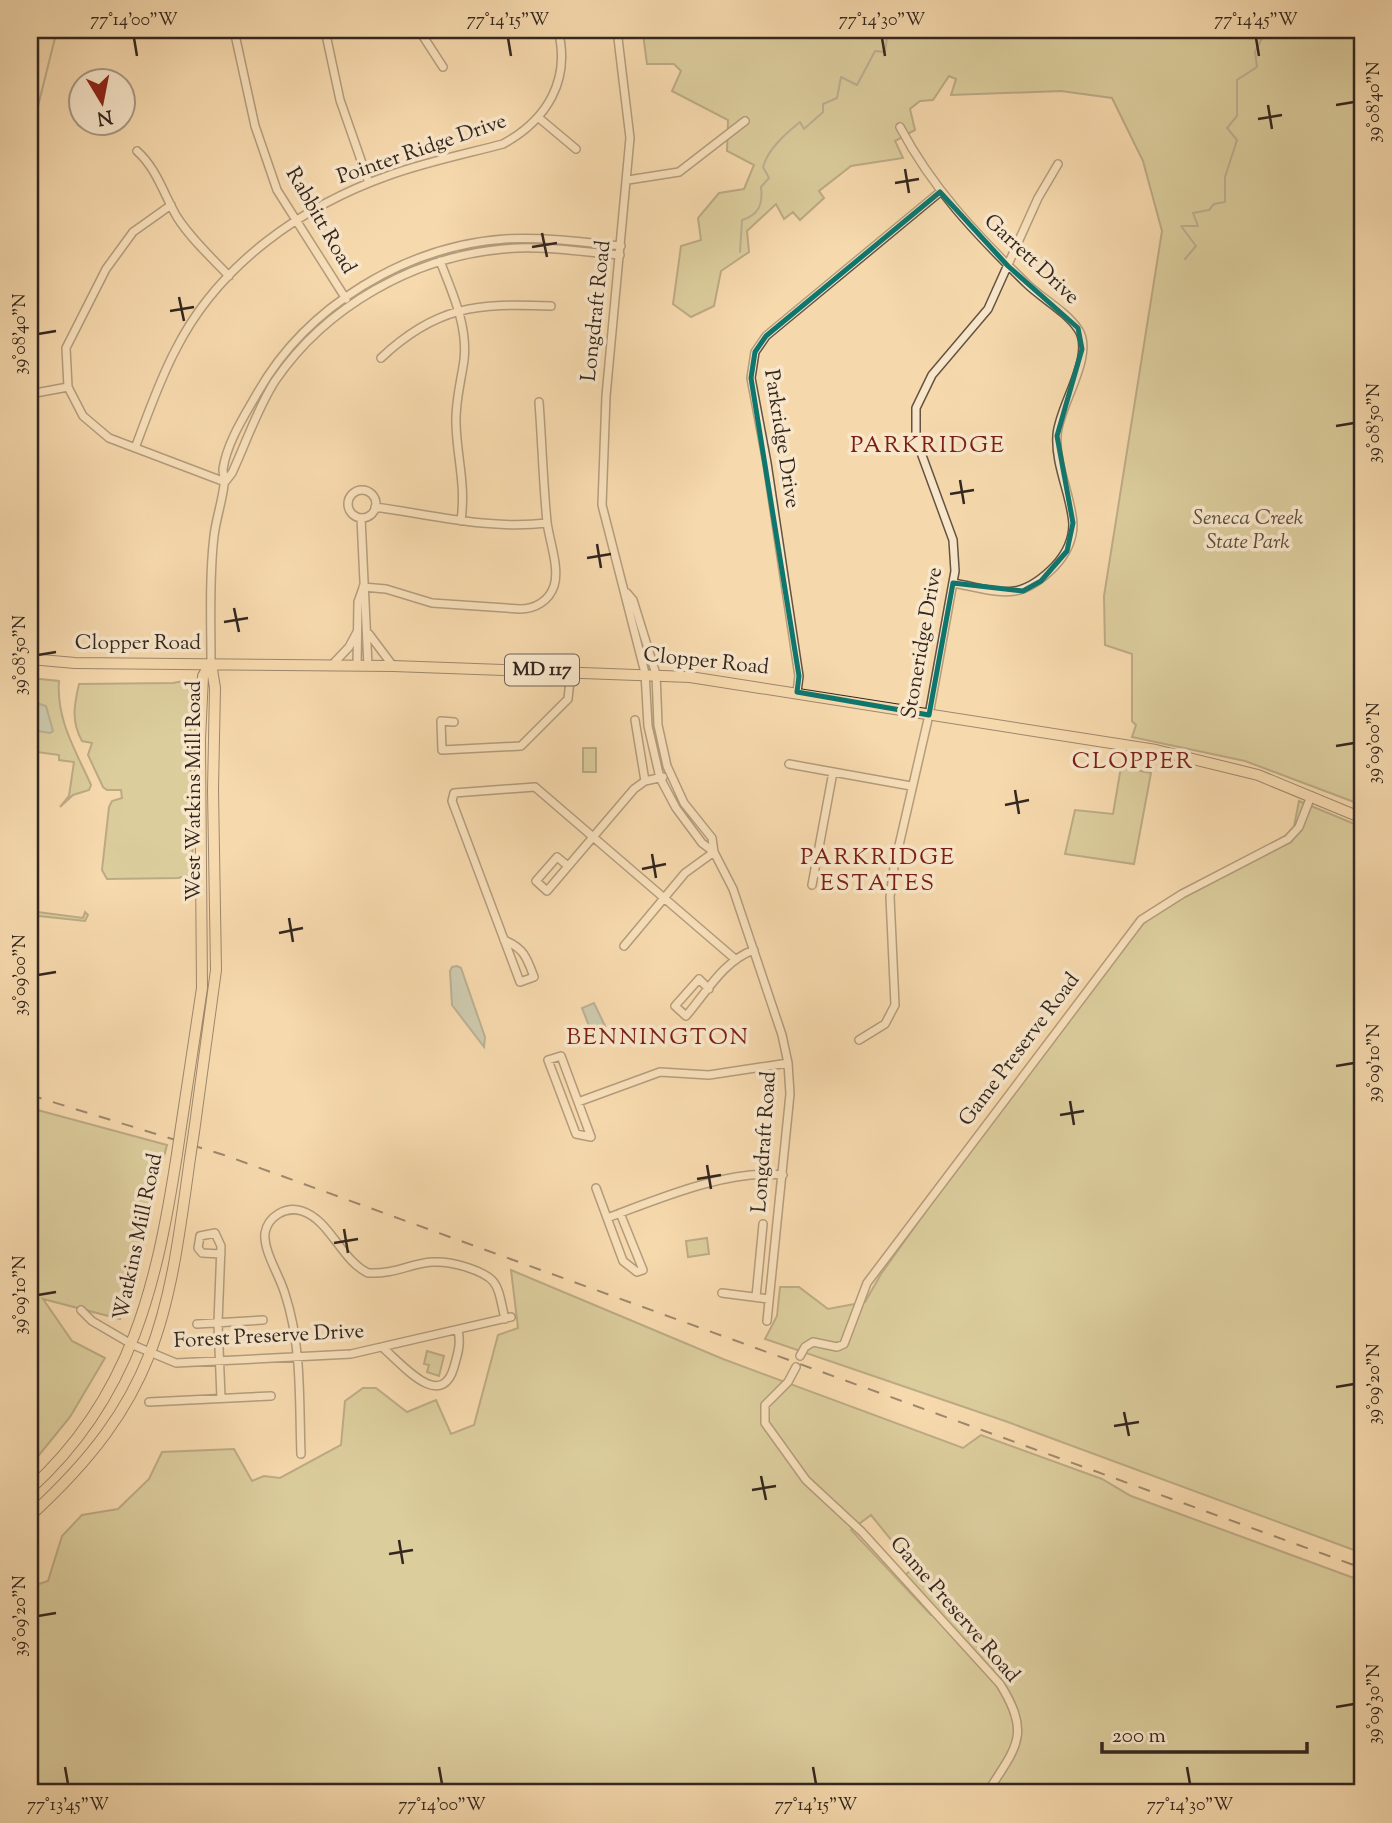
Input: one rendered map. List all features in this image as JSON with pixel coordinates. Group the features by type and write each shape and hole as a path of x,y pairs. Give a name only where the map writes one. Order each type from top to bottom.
{"main road":[{"name":"Clopper Road","path":"30,659 75,663 394,666 650,673 797,692 1169,752 1258,775 1362,818"},
{"name":"West Watkins Mill Road","path":"181,1127 202,988 200,740 203,676 211,663"},
{"name":"West Watkins Mill Road","path":"194,1132 216,970 213,790 215,688 211,663"},
{"name":"Watkins Mill Road","path":"30,1489 94,1415 133,1345 156,1272 181,1127"},
{"name":"Watkins Mill Road","path":"30,1516 63,1486 106,1434 127,1403 152,1355 174,1276 194,1132"}],"street":[{"name":"Rabbitt Road","path":"234,30 264,156 295,222 351,305"},
{"path":"325,30 340,100 369,183"},
{"path":"419,30 443,67"},
{"name":"Pointer Ridge Drive","path":"135,448 176,348 197,314 229,275 263,244 327,202 369,183 503,144 522,133 539,118 558,86 562,59 558,30"},
{"name":"Longdraft Road","path":"617,30 628,110 628,180 602,456 602,505 626,593 625,602 650,673 657,725 670,774 684,803 712,838 714,852 733,889 788,1063 790,1094 767,1321"},
{"path":"539,118 576,149"},
{"path":"628,180 679,172 745,121"},
{"name":"Garrett Drive","path":"900,127 917,159 940,192 1008,266 1078,328 1081,337 1081,362 1062,407 1057,436 1059,460 1073,523 1071,540 1055,566 1041,581 1023,591 1005,592 953,583"},
{"path":"137,151 149,162 171,205 192,237 229,275"},
{"name":"Stoneridge Drive","path":"859,1040 886,1024 895,1005 890,897 911,786 929,715 953,583 953,540 916,439 916,408 932,374 988,309 1038,198 1058,164"},
{"name":"Parkridge Drive","path":"797,692 799,676 767,463 751,378 752,361 766,336 940,192"},
{"path":"171,205 134,232 106,269 66,348 68,387 77,407 91,424 109,438 225,482"},
{"path":"211,663 214,537 225,482 223,470 239,426 266,379 299,337 345,298 400,266 438,252 471,244 537,238 620,251"},
{"path":"225,482 232,473 274,384 306,344 351,305 404,275 440,261 473,253 526,248 620,251"},
{"path":"440,261 459,310 464,358 455,407 464,475 461,521"},
{"path":"381,358 420,325 459,310 506,304 551,306"},
{"path":"30,394 68,387"},
{"path":"363,587 386,589 432,603 533,608 547,597 554,586 539,402"},
{"path":"361,518 349,510 352,495 359,491 370,493 375,507"},
{"path":"375,507 514,527 547,523"},
{"path":"361,518 370,515 375,507"},
{"path":"361,518 367,630 363,666"},
{"path":"363,587 358,602 358,632 363,666"},
{"path":"367,630 374,644 394,666"},
{"path":"332,665 349,647 358,632"},
{"path":"454,722 441,721 442,751 521,746 568,699 571,671"},
{"name":"Longdraft Road","path":"650,673 648,726 660,778 676,808 702,843 714,852"},
{"path":"635,720 645,781"},
{"path":"789,764 911,786"},
{"path":"812,884 833,772"},
{"path":"568,866 557,857 537,881 547,891 634,789 645,781 670,774"},
{"path":"504,940 518,946 525,953 534,977 520,982 504,940 452,801 454,793 535,787 735,959"},
{"name":"Game Preserve Road","path":"800,1356 805,1347 813,1342 837,1347 844,1344 867,1283 1141,920 1182,894 1288,839 1299,827 1311,796"},
{"path":"624,946 663,896 685,873 714,852"},
{"path":"709,989 699,979 675,1006 686,1016 735,959 754,950"},
{"path":"561,1056 578,1102 591,1137 576,1134 548,1060 561,1056"},
{"path":"578,1102 660,1072 709,1076 788,1063"},
{"path":"607,1217 703,1185 762,1175 783,1175"},
{"path":"596,1188 623,1261 629,1269 636,1272 643,1270 620,1213"},
{"name":"Forest Preserve Drive","path":"81,1310 92,1321 133,1345 176,1363 219,1360 298,1357 351,1354 508,1318 497,1284 489,1275 440,1259 368,1273 311,1215 300,1210 288,1210 269,1223 265,1239 288,1303 298,1357"},
{"path":"756,1297 763,1224"},
{"path":"221,1254 218,1323 221,1398"},
{"path":"722,1293 769,1299"},
{"path":"197,1324 263,1320"},
{"path":"382,1347 427,1384 439,1387 446,1385 451,1376 460,1345 458,1330"},
{"path":"298,1357 301,1454"},
{"name":"Game Preserve Road","path":"796,1367 788,1382 765,1405 765,1423 806,1480 862,1532 1000,1684 1018,1716 1020,1728 1014,1750 987,1793"},
{"path":"149,1402 271,1396"}],"highlighted area":[{"path":"940,192 1008,266 1078,328 1082,349 1057,436 1073,523 1067,551 1041,581 1023,591 953,583 929,715 797,692 799,676 751,378 755,352 766,336"}],"green space":[{"name":"Seneca Creek State Park","path":"638,30 1362,30 1362,805 1245,761 1132,737 1136,725 1132,721 1132,654 1105,645 1104,596 1162,231 1143,161 1112,98 1061,91 951,95 956,79 949,76 933,100 920,101 910,109 915,130 895,141 903,158 851,166 819,191 824,198 800,220 793,212 784,219 776,204 747,231 749,252 721,271 714,306 691,317 673,304 681,246 701,240 698,218 719,193 744,189 754,165 727,151 728,120 672,91 681,71 674,64 647,64 643,34"},
{"path":"30,678 59,681 64,722 91,785 89,790 73,795 60,807 69,796 74,762 59,760 59,755 30,751"},
{"path":"189,680 196,686 192,689 190,747 193,874 178,878 107,879 102,870 109,807 112,801 122,798 121,790 107,790 103,787 88,755 92,743 82,741 76,727 79,684 173,683"},
{"path":"583,748 596,748 596,772 583,772"},
{"path":"1121,767 1151,773 1134,864 1065,854 1075,810 1113,814"},
{"path":"1299,801 1362,827 1362,1553 1005,1421 765,1339 777,1316 780,1287 799,1287 828,1309 865,1302 881,1274 949,1179 1135,932 1169,903 1188,891 1291,842"},
{"path":"30,911 83,918 85,912 88,915 85,921 30,915"},
{"path":"30,1108 167,1145 120,1319 43,1299 72,1341 105,1358 70,1417 31,1465"},
{"path":"707,1238 709,1254 688,1257 686,1241"},
{"path":"511,1270 723,1359 963,1448 981,1435 1102,1479 1131,1496 1362,1581 1362,1793 49,1793 30,1773 30,1587 48,1581 62,1536 82,1515 118,1509 149,1479 162,1452 234,1449 252,1481 264,1476 280,1478 341,1445 345,1401 363,1388 376,1388 407,1412 436,1400 451,1434 474,1425 498,1335 518,1328","holes":["871,1515 914,1568 905,1575 939,1614 931,1615 851,1530"]},
{"path":"427,1351 444,1356 439,1376 427,1372 429,1365 424,1364"}],"water":[{"path":"30,701 46,706 53,731 50,733 30,730"},
{"path":"457,966 461,968 485,1037 484,1047 452,1005 450,971"},
{"path":"594,1003 605,1026 591,1031 582,1008"}],"waterway":[{"path":"30,163 31,134 57,30"},
{"path":"740,252 742,220 759,208 761,187 769,178 763,167 769,154 800,122 804,129 823,112 823,104 837,98 841,77 857,85 875,51 885,52 888,30"},
{"path":"1185,259 1196,246 1181,226 1198,226 1193,213 1209,210 1214,204 1225,202 1225,177 1237,140 1227,128 1237,116 1237,80 1257,67 1255,52 1265,32"}],"railway":[{"path":"30,1095 224,1155 1362,1568"}],"district":[{"name":"PARKRIDGE","path":"928,446"},
{"name":"CLOPPER","path":"1133,762"},
{"name":"PARKRIDGE ESTATES","path":"878,871"},
{"name":"BENNINGTON","path":"658,1038"}]}
